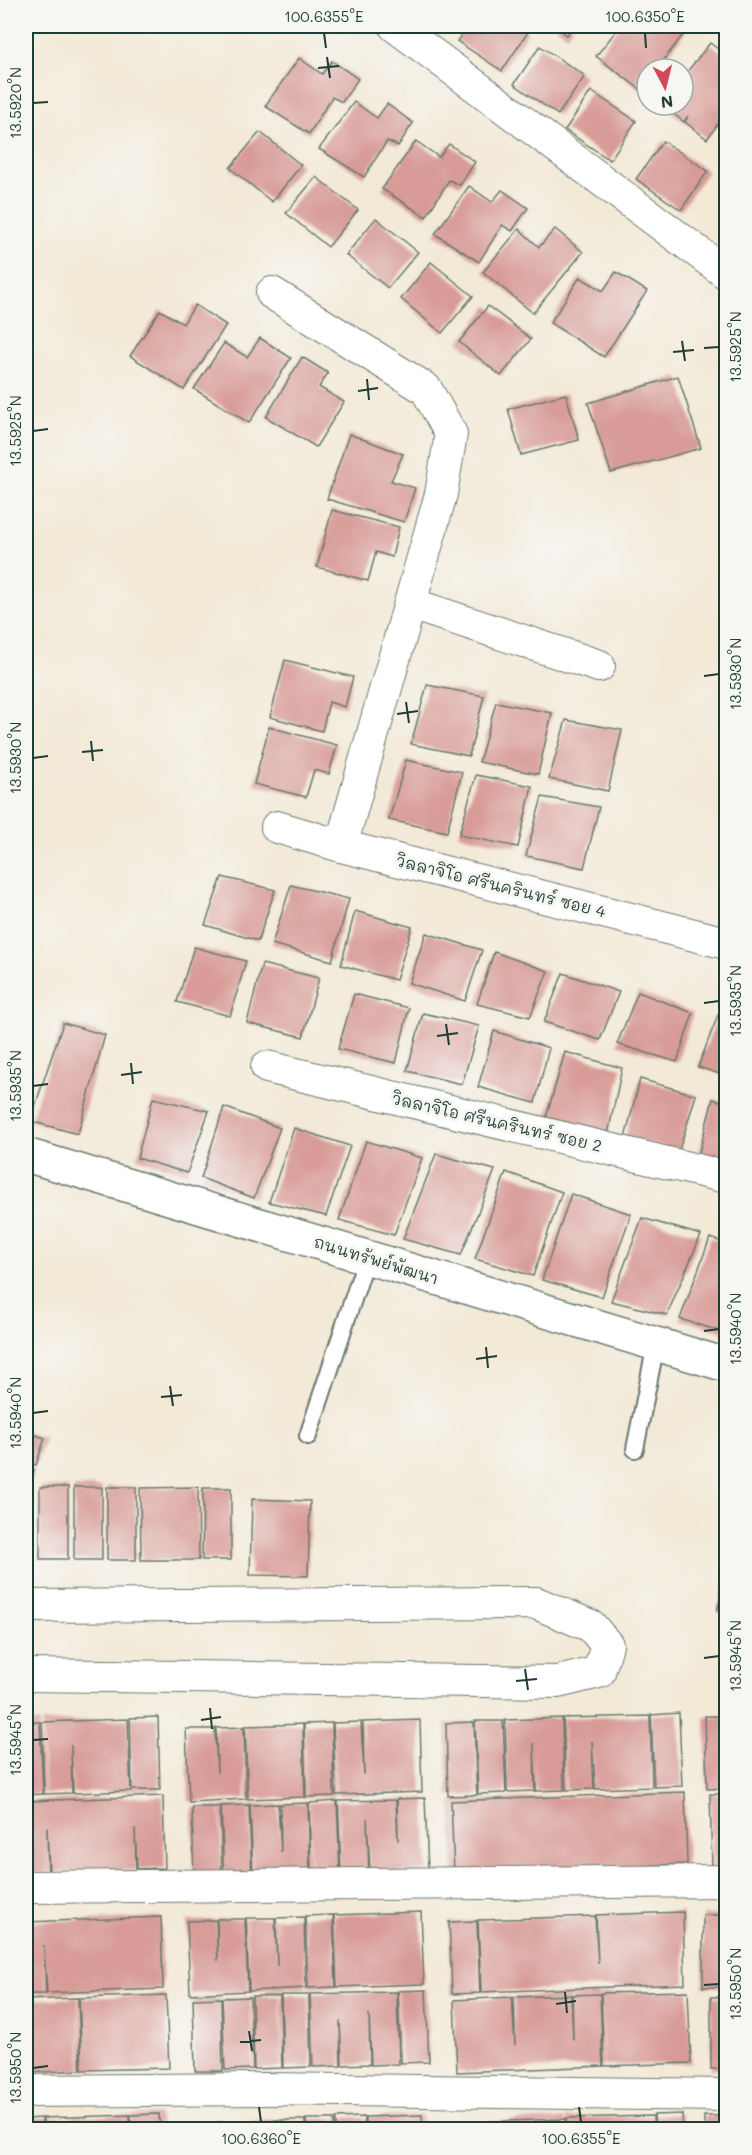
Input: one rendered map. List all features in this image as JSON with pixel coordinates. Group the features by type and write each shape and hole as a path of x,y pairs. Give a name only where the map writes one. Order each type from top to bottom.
{"street":[{"path":"395,26 726,273"},
{"path":"272,293 426,389 451,434 441,494 341,846"},
{"path":"411,604 599,666"},
{"name":"วิลลาจิโอ ศรีนครินทร์ ซอย 4","path":"277,826 341,846 726,943"},
{"name":"วิลลาจิโอ ศรีนครินทร์ ซอย 2","path":"267,1067 726,1177"},
{"name":"ถนนทรัพย์พัฒนา","path":"26,1155 726,1365"},
{"path":"26,1606 536,1603 591,1626 607,1645 599,1672 558,1682 26,1675"},
{"path":"26,1887 726,1881"},
{"path":"26,2091 267,2089 726,2095"}],"lane":[{"path":"308,1436 367,1257"},
{"path":"634,1449 656,1344"}],"building":[{"path":"468,26 519,26 528,32 502,71 457,41"},
{"path":"555,26 574,26 567,35"},
{"path":"620,26 689,27 666,57 635,57 635,85 596,56"},
{"path":"710,43 726,55 726,113 707,139 685,122 688,117 695,117 695,62"},
{"path":"540,46 585,76 558,115 514,84"},
{"path":"299,58 322,74 332,61 358,79 342,102 332,97 309,134 265,106"},
{"path":"591,91 636,121 610,160 565,130"},
{"path":"354,102 377,118 387,104 413,123 398,146 387,141 364,177 319,149"},
{"path":"678,117 687,117 684,122"},
{"path":"260,132 301,165 272,202 230,168"},
{"path":"416,141 439,157 449,144 475,162 460,185 449,180 426,217 382,189"},
{"path":"663,141 708,171 681,210 636,179"},
{"path":"316,177 358,210 328,247 286,213"},
{"path":"469,186 492,202 502,190 528,208 512,231 502,225 479,262 435,234"},
{"path":"376,218 418,252 388,288 346,255"},
{"path":"519,229 539,247 555,229 583,252 533,313 483,272"},
{"path":"431,262 473,296 442,333 401,299"},
{"path":"616,272 647,291 604,357 550,323 580,277 603,291"},
{"path":"195,305 226,325 184,390 130,356 160,310 183,324"},
{"path":"488,306 531,339 501,376 459,342"},
{"path":"260,338 291,358 249,423 194,389 224,343 247,357"},
{"path":"302,357 328,373 319,387 344,402 316,447 266,417"},
{"path":"678,376 701,448 611,473 588,403"},
{"path":"566,394 579,440 521,455 508,409"},
{"path":"349,434 403,454 391,481 415,488 404,522 327,499"},
{"path":"332,510 399,527 392,557 376,552 368,581 317,567"},
{"path":"285,660 353,677 345,707 329,702 322,731 270,717"},
{"path":"427,685 484,696 469,756 411,744"},
{"path":"496,702 552,713 538,774 479,762"},
{"path":"566,720 622,730 608,791 549,779"},
{"path":"269,727 337,745 329,774 314,770 306,797 254,784"},
{"path":"406,760 462,772 447,832 389,820"},
{"path":"476,775 532,786 518,847 459,835"},
{"path":"542,797 599,807 584,868 526,856"},
{"path":"222,877 275,890 258,941 205,925"},
{"path":"291,885 349,899 332,961 272,944"},
{"path":"355,911 412,927 396,980 341,965"},
{"path":"426,933 482,950 465,1001 409,983"},
{"path":"194,947 246,961 230,1016 177,1002"},
{"path":"494,952 548,971 530,1017 477,1004"},
{"path":"262,964 319,978 303,1037 247,1023"},
{"path":"563,973 619,992 600,1040 544,1022"},
{"path":"638,992 693,1013 677,1062 617,1044"},
{"path":"354,994 409,1008 396,1063 338,1049"},
{"path":"423,1013 479,1026 462,1084 407,1071"},
{"path":"718,1015 726,1018 726,1076 698,1067"},
{"path":"63,1023 105,1035 78,1134 30,1121"},
{"path":"494,1031 549,1048 535,1103 478,1087"},
{"path":"565,1052 622,1068 608,1134 546,1118"},
{"path":"640,1079 696,1095 679,1150 625,1138"},
{"path":"153,1098 209,1111 187,1173 137,1158"},
{"path":"713,1099 726,1103 726,1162 698,1156"},
{"path":"224,1107 280,1128 254,1198 201,1178"},
{"path":"294,1128 350,1146 326,1216 269,1202"},
{"path":"366,1141 422,1158 394,1235 339,1220"},
{"path":"436,1154 495,1170 461,1255 403,1239"},
{"path":"506,1172 562,1192 533,1276 475,1259"},
{"path":"571,1194 631,1214 602,1297 542,1280"},
{"path":"642,1218 701,1235 667,1315 611,1301"},
{"path":"710,1238 726,1243 726,1333 680,1319"},
{"path":"26,1432 45,1438 36,1465 26,1462"},
{"path":"26,1467 34,1470 26,1495"},
{"path":"40,1487 68,1487 68,1559 40,1559"},
{"path":"74,1487 102,1487 102,1560 74,1560"},
{"path":"107,1487 136,1487 136,1560 107,1560"},
{"path":"198,1487 199,1560 141,1560 140,1488"},
{"path":"203,1488 231,1488 231,1560 202,1560"},
{"path":"252,1499 310,1501 308,1576 250,1575"},
{"path":"726,1577 726,1613 717,1611"},
{"path":"679,1713 682,1786 654,1787 651,1715"},
{"path":"650,1716 652,1787 595,1789 592,1741 594,1789 566,1790 563,1718"},
{"path":"705,1716 726,1716 726,1788 707,1789"},
{"path":"158,1717 160,1790 132,1790 130,1718"},
{"path":"562,1718 564,1790 536,1791 534,1743 535,1791 507,1792 505,1720"},
{"path":"128,1719 131,1791 73,1793 71,1745 72,1793 44,1794 42,1722"},
{"path":"420,1720 422,1792 336,1795 333,1723 361,1722 364,1775 363,1722"},
{"path":"475,1721 503,1721 506,1793 478,1794"},
{"path":"26,1722 40,1722 43,1794 26,1795"},
{"path":"474,1722 477,1795 448,1796 446,1723"},
{"path":"332,1723 334,1796 306,1797 304,1724"},
{"path":"303,1724 305,1797 248,1799 245,1726"},
{"path":"244,1727 246,1799 189,1802 186,1729 215,1729 217,1773 216,1728"},
{"path":"685,1792 687,1864 454,1873 451,1801"},
{"path":"710,1794 726,1794 726,1866 712,1867"},
{"path":"163,1796 165,1868 137,1869 135,1828 136,1870 49,1872 47,1827 48,1873 26,1873 26,1801"},
{"path":"425,1798 428,1871 370,1873 367,1818 369,1873 341,1874 338,1801 396,1800 398,1841 397,1799"},
{"path":"337,1801 340,1874 311,1874 309,1803"},
{"path":"308,1803 310,1875 253,1877 250,1805 278,1804 281,1852 280,1804"},
{"path":"249,1805 252,1877 224,1878 221,1806"},
{"path":"192,1807 220,1807 222,1879 194,1880"},
{"path":"421,1912 424,1984 337,1987 334,1915"},
{"path":"683,1912 685,1984 481,1992 478,1920 595,1916 598,1964 596,1915"},
{"path":"333,1915 336,1987 308,1988 305,1916"},
{"path":"703,1915 726,1915 726,1987 703,1987"},
{"path":"161,1917 163,1989 47,1993 44,1945 46,1994 26,1994 26,1922"},
{"path":"304,1917 306,1988 249,1991 246,1918 275,1918 277,1966 276,1918"},
{"path":"217,1919 245,1919 248,1991 190,1994 187,1921 216,1920 218,1961"},
{"path":"477,1921 480,1993 452,1994 449,1922"},
{"path":"426,1990 429,2062 401,2063 398,1991"},
{"path":"688,1991 691,2063 604,2066 601,1993"},
{"path":"397,1992 399,2064 371,2065 369,2014 370,2064 342,2065 340,2021 341,2066 313,2067 310,1994"},
{"path":"600,1994 603,2066 457,2072 454,2000 512,1997 515,2045 514,1997 571,1995 573,2040 572,1995"},
{"path":"166,1995 169,2068 82,2070 79,1998"},
{"path":"281,1995 309,1995 311,2067 283,2068"},
{"path":"252,1996 280,1996 282,2068 254,2069"},
{"path":"250,1997 253,2069 225,2070 222,1998"},
{"path":"711,1997 726,1997 726,2069 711,2069"},
{"path":"78,1998 81,2070 26,2073 26,2000"},
{"path":"221,1998 223,2071 195,2071 193,1999"},
{"path":"159,2114 160,2130 131,2130 131,2115"},
{"path":"682,2114 683,2130 655,2130 654,2115"},
{"path":"130,2115 130,2130 43,2130 43,2118"},
{"path":"422,2115 423,2130 365,2130 365,2117"},
{"path":"653,2116 653,2130 567,2130 566,2118"},
{"path":"704,2116 726,2116 726,2130 704,2130"},
{"path":"364,2117 364,2130 336,2130 336,2118"},
{"path":"42,2118 42,2130 26,2130 26,2119"},
{"path":"306,2119 334,2119 335,2130 307,2130"},
{"path":"565,2119 565,2130 479,2130 478,2122"},
{"path":"276,2120 276,2130 248,2130 248,2121"},
{"path":"277,2120 305,2120 305,2130 277,2130"},
{"path":"246,2121 247,2130 218,2130 218,2122"},
{"path":"217,2123 217,2130 189,2130 188,2125"},
{"path":"449,2123 477,2123 477,2130 449,2130"}]}
